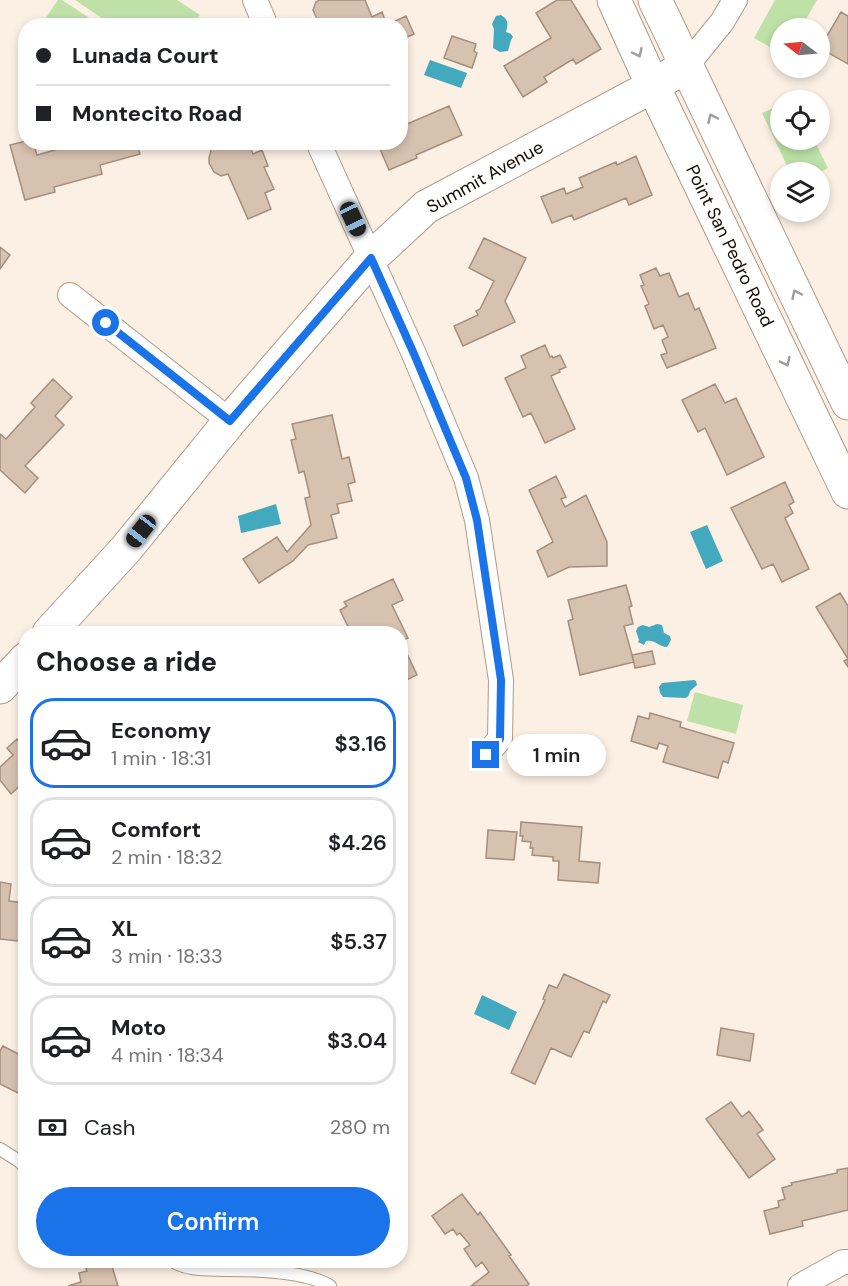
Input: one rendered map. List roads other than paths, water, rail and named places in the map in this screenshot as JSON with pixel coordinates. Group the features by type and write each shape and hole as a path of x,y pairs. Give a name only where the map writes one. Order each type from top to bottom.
{"main road":[{"name":"Point San Pedro Road","path":"614,0 848,492"},
{"path":"655,0 848,403"},
{"name":"Summit Avenue","path":"55,626 126,549 230,421 371,258 426,207 653,86 687,65"},
{"path":"0,687 18,668"}],"street":[{"path":"255,0 263,18"},
{"name":"Summit Avenue","path":"687,65 722,22 735,0"},
{"path":"322,150 414,354 466,478 477,520 501,680 500,739 486,755"},
{"path":"70,295 230,421"},
{"path":"800,1286 843,1262 848,1262"}],"lane":[{"path":"0,1149 18,1160"},
{"path":"191,1268 282,1273 321,1281 330,1286"}],"water":[{"path":"501,15 507,22 506,32 513,37 508,51 500,52 493,48 492,24 496,16"},
{"path":"430,60 467,73 461,88 424,75"},
{"path":"276,504 281,524 241,533 238,516"},
{"path":"707,525 723,561 706,569 690,532"},
{"path":"662,625 664,633 670,636 671,640 667,647 652,641 646,641 644,645 638,642 636,631 638,627"},
{"path":"694,680 697,685 686,698 663,697 660,693 659,687 662,683"},
{"path":"482,995 517,1012 509,1030 474,1014"}]}
